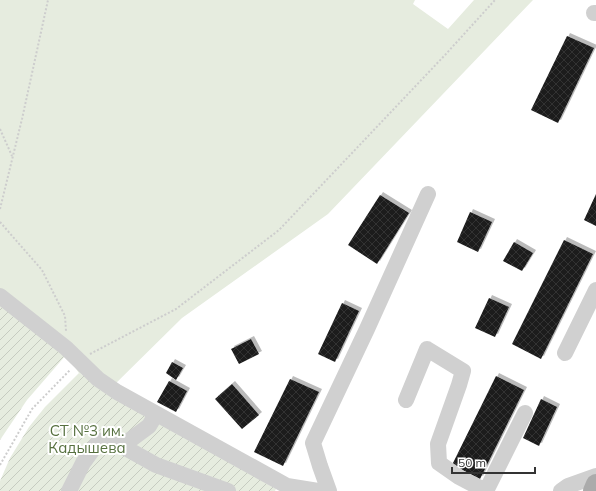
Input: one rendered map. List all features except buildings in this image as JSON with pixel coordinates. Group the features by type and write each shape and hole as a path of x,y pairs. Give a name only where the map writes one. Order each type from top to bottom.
{"main road":[{"path":"593,491 596,484"}],"lane":[{"path":"330,491 313,443 367,329 428,194"},
{"path":"565,353 596,290"},
{"path":"0,296 66,348 98,379 118,392 287,486 318,491"},
{"path":"406,400 427,349 463,371 438,444 439,463 459,477 486,491 525,413"},
{"path":"122,446 149,426 156,414"},
{"path":"69,491 83,463 99,441 110,440 156,465 228,491"},
{"path":"561,491 568,486 596,476"}],"path":[{"path":"0,209 48,0"},
{"path":"0,465 32,409 81,359 176,309 279,230 446,55 496,0"},
{"path":"0,128 13,157"},
{"path":"0,222 42,270 65,316 66,348"}],"green space":[{"path":"0,0 415,0 413,4 448,29 474,0 533,0 328,214 182,318 109,390 79,373 66,355 0,302"},
{"path":"0,302 66,355 27,400 0,440"},
{"name":"СТ №3 им. Кадышева","path":"79,373 276,489 275,491 0,491 0,481 10,458 29,427 45,407"}]}
